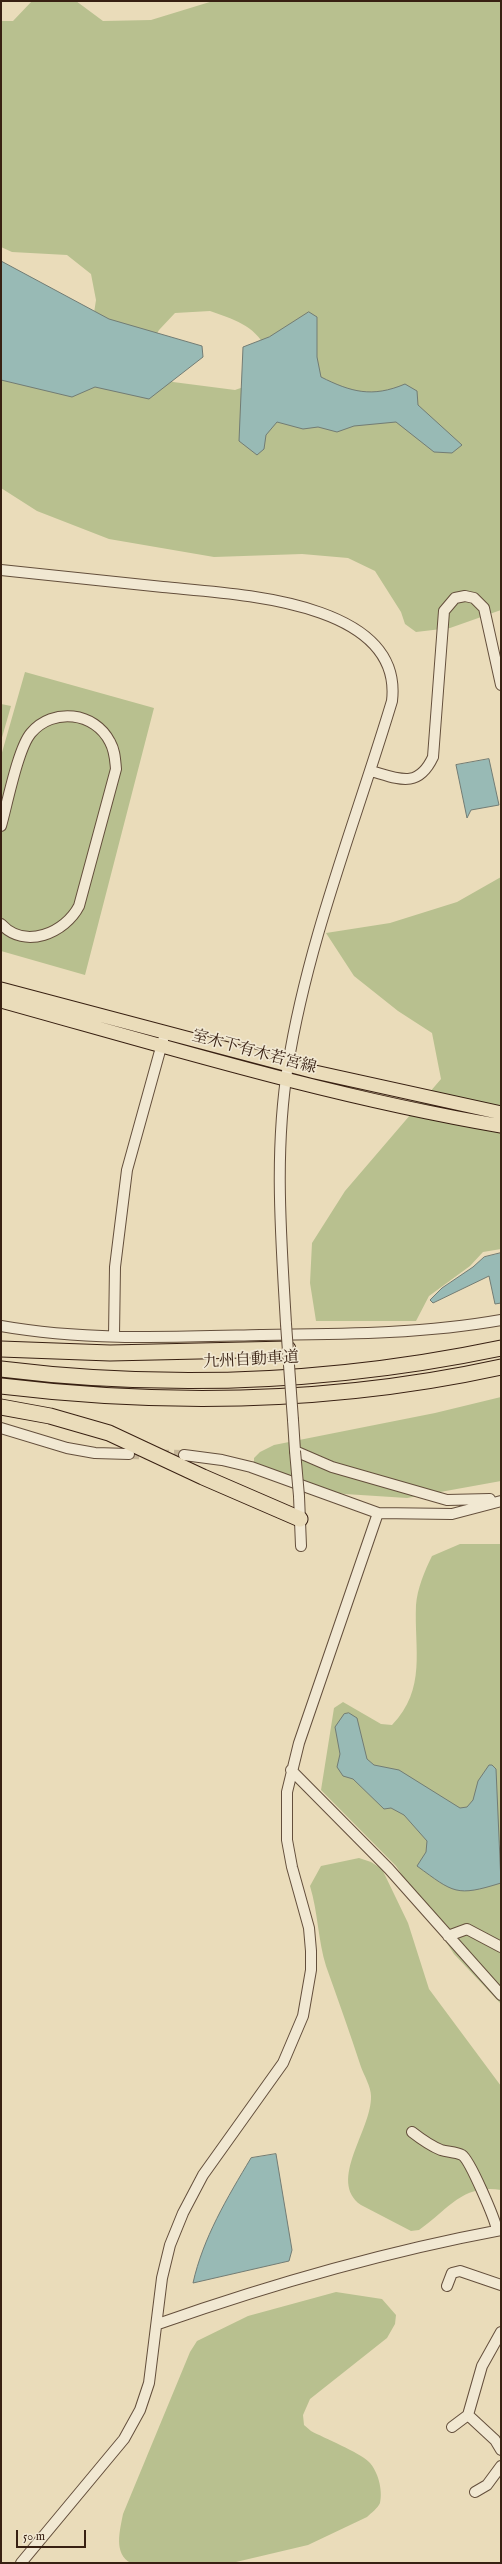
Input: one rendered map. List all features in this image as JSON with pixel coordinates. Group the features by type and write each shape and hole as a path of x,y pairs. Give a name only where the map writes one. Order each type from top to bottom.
{"highway":[{"name":"九州自動車道","path":"1,1369 112,1380 179,1382 261,1381 357,1372 501,1348"},
{"path":"1,1349 26,1352 110,1353 281,1349"},
{"path":"1,1386 110,1396 180,1399 260,1398 417,1382 501,1367"},
{"path":"1,1407 50,1416 109,1433 203,1477 300,1519"}],"main road":[{"name":"室木下有木若宮線","path":"1,989 163,1040 286,1081 440,1115 501,1126"},
{"name":"室木下有木若宮線","path":"1,1001 163,1040 288,1065 501,1113"}],"street":[{"path":"1,570 254,597 298,604 338,619 373,643 384,657 392,679 392,701 309,964 286,1081 278,1189 286,1324 281,1349 293,1420 301,1546"},
{"path":"371,771 409,780 420,776 428,768 433,757 444,611 455,598 464,596 474,598 484,608 501,685"},
{"path":"1,826 23,747 30,733 53,718 67,716 83,718 104,732 115,754 116,769 79,906 74,917 55,932 44,936 21,935 1,924"},
{"path":"114,1335 115,1267 128,1170 163,1040"},
{"path":"1,1326 33,1332 114,1335 332,1334 418,1329 501,1320"},
{"path":"1,1428 67,1448 95,1453 128,1454"},
{"path":"295,1451 332,1467 447,1500 501,1500"},
{"path":"184,1455 222,1460 251,1467 378,1513 452,1514 501,1500"},
{"path":"21,2563 124,2439 140,2410 149,2383 158,2324 162,2278 170,2246 183,2213 203,2175 283,2063 303,2016 311,1970 311,1951 309,1928 292,1867 287,1840 285,1814 291,1770 378,1513"},
{"path":"291,1770 389,1869 501,1995"},
{"path":"448,1936 467,1929 501,1947"},
{"path":"158,2324 301,2276 410,2247 499,2230 494,2216 482,2195 468,2160 461,2155 441,2150 412,2132"},
{"path":"447,2286 452,2273 460,2271 501,2285"},
{"path":"452,2427 468,2415 482,2366 501,2332"},
{"path":"468,2415 495,2440 501,2450"},
{"path":"475,2492 487,2484 501,2466"}],"green space":[{"path":"32,1 76,1 103,21 151,20 213,1 501,1 501,610 450,628 416,632 405,624 401,612 375,571 348,558 302,554 214,557 109,539 37,511 1,488 1,365 92,326 96,300 91,274 67,255 12,252 1,247 1,21 13,21","holes":["210,311 235,320 249,328 261,340 266,348 252,384 235,390 173,382 162,373 152,343 159,330 175,313"]},
{"path":"25,672 154,708 85,975 1,951 1,756"},
{"path":"1,704 11,706 1,741"},
{"path":"501,877 501,1249 483,1252 470,1266 429,1296 416,1321 316,1321 310,1283 312,1243 345,1191 441,1079 432,1033 398,1011 354,976 326,933 390,923 457,902"},
{"path":"501,1397 501,1481 407,1498 345,1494 305,1489 254,1467 254,1458 260,1452 274,1445 435,1413"},
{"path":"460,1544 501,1544 501,1841 495,1850 501,1873 501,2004 454,1954 396,1866 321,1790 334,1708 343,1702 381,1724 392,1725 403,1711 410,1697 414,1683 417,1653 416,1605 422,1580 432,1556"},
{"path":"359,1858 371,1862 382,1869 408,1923 429,1989 501,2086 501,2190 487,2189 466,2195 456,2200 419,2230 411,2231 361,2205 352,2195 348,2183 349,2169 365,2124 371,2092 323,1956 315,1906 310,1886 321,1866"},
{"path":"336,2292 382,2299 396,2315 395,2324 387,2338 310,2399 303,2415 304,2425 311,2431 350,2450 369,2462 375,2470 381,2492 378,2507 367,2517 308,2545 236,2562 131,2563 125,2559 120,2548 119,2541 123,2514 190,2352 197,2341 248,2316"}],"water":[{"path":"1,261 109,319 202,346 203,357 149,399 95,387 72,397 1,380"},
{"path":"309,312 317,317 317,357 321,377 352,389 372,392 382,391 405,384 417,391 418,405 462,445 452,453 434,452 396,422 354,426 337,432 318,427 303,429 277,422 266,435 264,449 257,455 239,441 243,347 269,337"},
{"path":"489,759 499,805 471,810 467,818 456,765"},
{"path":"501,1253 501,1303 495,1304 489,1276 433,1303 430,1300 442,1288 473,1267 484,1257"},
{"path":"349,1713 357,1718 367,1759 374,1765 399,1770 460,1808 467,1807 473,1800 478,1781 489,1765 492,1765 496,1769 501,1883 474,1890 456,1890 439,1882 417,1866 426,1852 427,1841 404,1815 391,1808 384,1809 353,1779 343,1776 337,1767 340,1754 335,1727 344,1714"},
{"path":"276,2154 292,2250 289,2261 193,2283 197,2266 209,2234 251,2158"}],"tunnel":[{"path":"129,1454 184,1455"}]}
